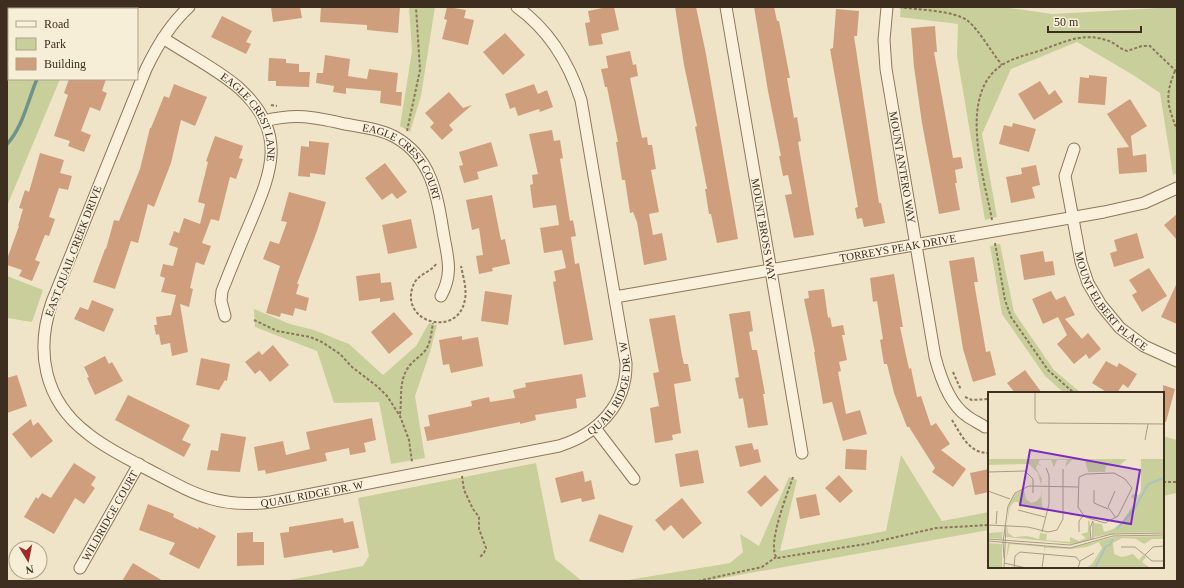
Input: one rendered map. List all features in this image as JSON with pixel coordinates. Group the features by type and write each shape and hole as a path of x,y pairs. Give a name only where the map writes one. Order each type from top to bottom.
{"street":[{"name":"EAST QUAIL CREEK DRIVE","path":"189,7 177,19 163,38 146,69 48,313 43,334 43,355 49,380 64,409 86,433 139,464 197,495 218,502 237,504"},
{"name":"QUAIL RIDGE DR. W","path":"237,504 271,502 559,446 583,436 594,428 613,408 620,396 625,377 626,363 582,107 576,84 566,62 552,42 532,20 517,7"},
{"name":"MOUNT BROSS WAY","path":"726,7 802,453"},
{"name":"MOUNT ANTERO WAY","path":"887,7 884,33 886,69 937,366 956,405 966,416 985,427"},
{"name":"EAGLE CREST LANE","path":"163,38 237,87 257,109 264,121 271,146 269,172 265,188 222,291 221,301 225,316"},
{"name":"EAGLE CREST COURT","path":"264,121 294,116 334,121 388,134 401,141 414,152 422,160 432,177 438,198 450,270 446,286 441,296"},
{"name":"MOUNT ELBERT PLACE","path":"1074,148 1065,176 1084,272 1088,283 1101,306 1120,328 1132,338 1158,353 1177,361"},
{"name":"TORREYS PEAK DRIVE","path":"615,297 1130,207 1177,188"},
{"path":"594,428 634,479"},
{"name":"WILDRIDGE COURT","path":"80,568 139,464"}],"path":[{"path":"406,131 420,70 416,7"},
{"path":"899,7 948,14 964,18 973,27 1002,65"},
{"path":"992,220 978,145 977,113 979,98 985,83 1002,65 1067,40 1086,37 1106,40 1127,51 1142,46 1150,46 1176,72 1168,89 1167,101 1177,130"},
{"path":"271,105 282,105"},
{"path":"402,128 411,134"},
{"path":"995,244 1005,300 1011,317 1048,370 1073,392"},
{"path":"437,261 432,269 425,272 416,280 411,296 415,310 419,315 433,323 447,322 453,319 462,310 466,298 460,262"},
{"path":"254,320 277,331 310,337 333,348 352,367 384,392 400,416 409,440 412,462"},
{"path":"400,416 400,391 404,376 410,364 424,352 429,344 433,323"},
{"path":"952,370 966,397 972,400 988,399"},
{"path":"462,476 464,490 473,509 479,517 479,529 485,543 484,553 480,557"},
{"path":"776,557 774,552 774,542 781,510 793,476"},
{"path":"1164,482 1177,482"},
{"path":"776,557 780,559 866,544 936,528 988,525"},
{"path":"698,581 762,567 776,557"}],"green space":[{"path":"7,7 97,7 8,8 8,80 60,80 7,206"},
{"path":"409,7 435,7 421,96 410,132 400,126 412,51"},
{"path":"901,7 1003,7 1052,14 1177,7 1177,173 1173,175 1160,93 1133,75 1077,42 1011,69 982,134 997,217 985,220 957,56 958,24 900,17"},
{"path":"1000,244 1014,312 1054,370 1080,392 1063,392 1045,376 1002,314 990,246"},
{"path":"7,276 43,290 32,322 7,318"},
{"path":"254,309 290,324 314,330 349,344 383,375 416,346 429,323 437,325 430,352 415,396 425,458 391,464 379,402 334,403 317,351 255,327"},
{"path":"1164,436 1177,440 1177,493 1164,496"},
{"path":"901,455 942,521 988,512 988,530 706,581 622,581 730,563 743,552 740,534 759,546 789,477 797,480 780,551 886,531"},
{"path":"536,463 555,559 582,581 284,581 363,566 369,556 358,498"}],"building":[{"path":"271,7 300,7 302,18 273,22"},
{"path":"321,7 400,7 398,33 367,30 367,25 320,22"},
{"path":"447,7 466,10 464,18 474,20 468,45 442,39 447,20 444,19"},
{"path":"614,7 619,30 601,34 603,44 589,46 585,23 590,22 588,11"},
{"path":"675,7 696,7 706,54 738,239 717,243 711,214 709,214 705,189 707,189 695,127 697,126 684,65"},
{"path":"754,7 774,7 777,21 779,21 790,78 787,78 794,118 797,117 801,141 798,142 814,235 794,238 785,195 792,194 788,175 783,176 779,156 781,156 768,91"},
{"path":"836,9 859,11 857,36 854,36 879,203 881,203 885,223 864,227 862,218 857,219 855,208 858,207 830,49 833,48"},
{"path":"222,16 252,31 246,42 251,44 246,54 211,37"},
{"path":"935,26 937,52 934,52 953,158 961,157 963,168 955,170 957,183 955,183 960,210 939,214 922,123 914,67 911,28"},
{"path":"505,33 525,55 503,75 483,52"},
{"path":"630,51 633,65 636,64 638,76 630,78 642,138 647,137 648,145 652,145 656,169 651,170 659,212 649,214 653,235 662,233 667,260 644,265 637,222 633,212 630,213 625,180 622,180 616,142 618,142 607,87 605,87 601,69 608,68 606,56"},
{"path":"325,55 350,59 348,76 367,79 369,69 398,73 396,92 402,92 401,106 380,103 381,91 346,88 346,94 333,92 334,86 316,83 317,73 323,73"},
{"path":"269,58 286,59 286,63 299,64 299,72 310,72 309,87 276,86 276,81 268,81"},
{"path":"1089,75 1107,77 1105,105 1078,103 1080,77 1089,78"},
{"path":"69,80 106,80 102,91 107,93 100,111 90,107 81,131 91,135 84,152 68,146 70,141 54,136 68,95 64,93"},
{"path":"1040,81 1049,95 1055,90 1063,102 1034,120 1018,94"},
{"path":"174,84 207,97 195,126 181,120 171,163 154,207 148,204 138,243 131,241 115,289 93,282 106,249 114,220 119,221 140,169 150,128 164,96 169,98"},
{"path":"534,84 538,94 547,90 553,107 540,112 539,109 518,116 515,107 510,109 505,94"},
{"path":"449,92 463,108 472,105 449,125 453,130 442,140 430,127 434,123 425,113"},
{"path":"1130,99 1147,126 1131,136 1133,156 1146,154 1147,172 1119,174 1117,148 1129,147 1107,114"},
{"path":"1013,123 1036,129 1029,152 999,144 1004,125 1012,127"},
{"path":"552,130 554,141 560,140 563,158 560,159 570,221 573,220 576,236 571,237 575,264 579,263 593,340 564,345 553,282 556,281 554,271 566,268 562,250 544,253 540,228 559,225 556,205 533,208 530,185 533,184 532,175 538,174 529,134"},
{"path":"215,136 243,146 239,158 243,159 236,179 230,177 219,221 211,219 202,243 211,246 204,265 196,262 190,288 193,289 189,307 180,304 188,352 172,356 170,343 161,345 159,334 156,335 154,325 157,325 156,317 171,315 176,295 161,292 165,278 160,276 163,264 173,266 178,248 169,245 174,231 179,233 184,218 200,224 205,204 198,202 208,162 206,161"},
{"path":"309,141 329,143 325,175 310,173 310,177 298,176 301,146 309,147"},
{"path":"491,142 498,166 477,172 479,179 464,183 459,166 463,165 459,152"},
{"path":"40,153 64,160 60,173 72,176 68,190 59,188 49,217 55,219 49,236 45,235 35,260 40,262 32,281 19,276 22,270 7,265 7,259 19,226 23,209 19,208 25,190 29,192"},
{"path":"385,163 407,192 397,199 392,193 382,200 365,178"},
{"path":"1036,165 1040,185 1032,187 1035,198 1011,203 1006,177 1022,174 1021,168"},
{"path":"289,192 326,202 297,284 299,284 296,294 309,298 306,311 295,308 293,316 281,313 280,317 266,313 280,266 263,259 270,241 279,244 287,222 281,221"},
{"path":"492,195 501,240 505,239 510,264 492,268 493,271 479,274 476,256 483,255 479,228 472,230 466,200"},
{"path":"1177,214 1177,240 1164,225"},
{"path":"411,219 417,248 388,254 382,225"},
{"path":"1137,233 1144,258 1114,267 1110,253 1117,251 1114,240"},
{"path":"1043,251 1045,262 1053,261 1055,275 1024,280 1020,255"},
{"path":"974,257 978,282 974,282 986,352 990,351 996,375 973,382 963,349 949,261"},
{"path":"1149,268 1167,296 1142,312 1132,295 1137,292 1129,280"},
{"path":"380,273 381,283 391,282 394,300 380,302 380,298 359,301 356,276"},
{"path":"894,274 903,327 900,327 917,397 921,396 931,426 936,423 950,444 941,450 966,469 953,487 932,472 935,468 909,427 907,427 894,393 887,364 884,364 880,340 883,339 877,301 873,302 870,278"},
{"path":"1177,283 1177,324 1161,317"},
{"path":"824,289 828,318 830,317 832,327 843,325 845,335 842,335 847,360 839,362 841,371 838,372 846,414 860,410 867,434 843,441 832,402 823,404 815,352 804,299 809,298 808,291"},
{"path":"485,291 512,295 508,325 481,321"},
{"path":"1051,291 1056,300 1065,296 1075,315 1065,319 1082,339 1088,333 1101,349 1089,359 1086,354 1074,364 1057,344 1067,335 1058,317 1043,324 1032,299"},
{"path":"92,300 114,309 104,332 74,319 80,307 88,310"},
{"path":"750,311 753,331 749,332 752,350 757,350 765,394 763,394 768,425 748,428 743,398 739,399 735,378 739,377 729,314"},
{"path":"394,312 413,334 389,354 371,332"},
{"path":"675,315 682,356 684,364 688,364 691,381 674,384 681,433 672,435 673,440 655,443 650,408 659,406 653,373 659,372 649,319"},
{"path":"462,336 462,340 478,337 483,366 451,373 449,364 443,365 439,340"},
{"path":"273,345 289,365 270,382 260,370 255,374 245,362 259,351 262,355"},
{"path":"105,356 109,364 112,362 123,381 95,395 87,378 89,377 84,367"},
{"path":"201,358 230,364 227,381 225,380 219,390 196,385"},
{"path":"1106,361 1117,367 1119,363 1137,374 1128,388 1123,384 1118,392 1106,392 1092,383"},
{"path":"1025,370 1041,392 1014,392 1007,383"},
{"path":"582,374 586,397 576,399 577,408 535,415 536,420 520,424 520,422 427,441 424,427 430,426 428,415 472,406 471,401 489,397 490,402 515,398 513,390 526,387 525,383"},
{"path":"17,375 27,406 7,413 7,378"},
{"path":"1163,385 1175,389 1166,422 1164,422"},
{"path":"128,395 190,425 182,440 191,444 184,457 115,420"},
{"path":"372,418 376,440 364,443 366,452 350,455 349,448 325,453 327,461 266,474 265,470 258,471 254,447 283,441 286,455 310,449 306,432"},
{"path":"31,419 33,426 38,422 53,441 31,458 12,434"},
{"path":"221,433 246,437 240,472 207,470 211,450 218,451"},
{"path":"752,443 754,450 758,449 761,462 740,467 735,446"},
{"path":"846,449 867,450 866,470 845,469"},
{"path":"698,450 704,483 680,487 675,454"},
{"path":"74,463 96,477 91,485 95,488 84,504 75,498 54,534 24,517 36,497 38,499 42,493 51,498"},
{"path":"988,469 988,492 975,495 970,473"},
{"path":"583,471 585,482 591,480 595,499 582,502 581,498 561,503 555,478"},
{"path":"765,475 779,490 761,507 747,492"},
{"path":"839,475 853,491 840,503 825,488"},
{"path":"816,494 820,515 800,519 796,498"},
{"path":"682,498 702,523 683,539 671,525 664,531 655,520"},
{"path":"148,504 174,514 173,517 198,529 199,527 216,536 199,569 169,554 175,543 139,530"},
{"path":"599,514 633,526 623,553 589,541"},
{"path":"343,518 344,523 353,521 359,548 333,553 332,550 284,558 280,533 289,532 289,527"},
{"path":"253,532 253,542 264,542 264,565 237,566 237,533"},
{"path":"133,563 163,581 122,581"}],"waterway":[{"path":"7,144 13,137 21,122 37,80"}]}
